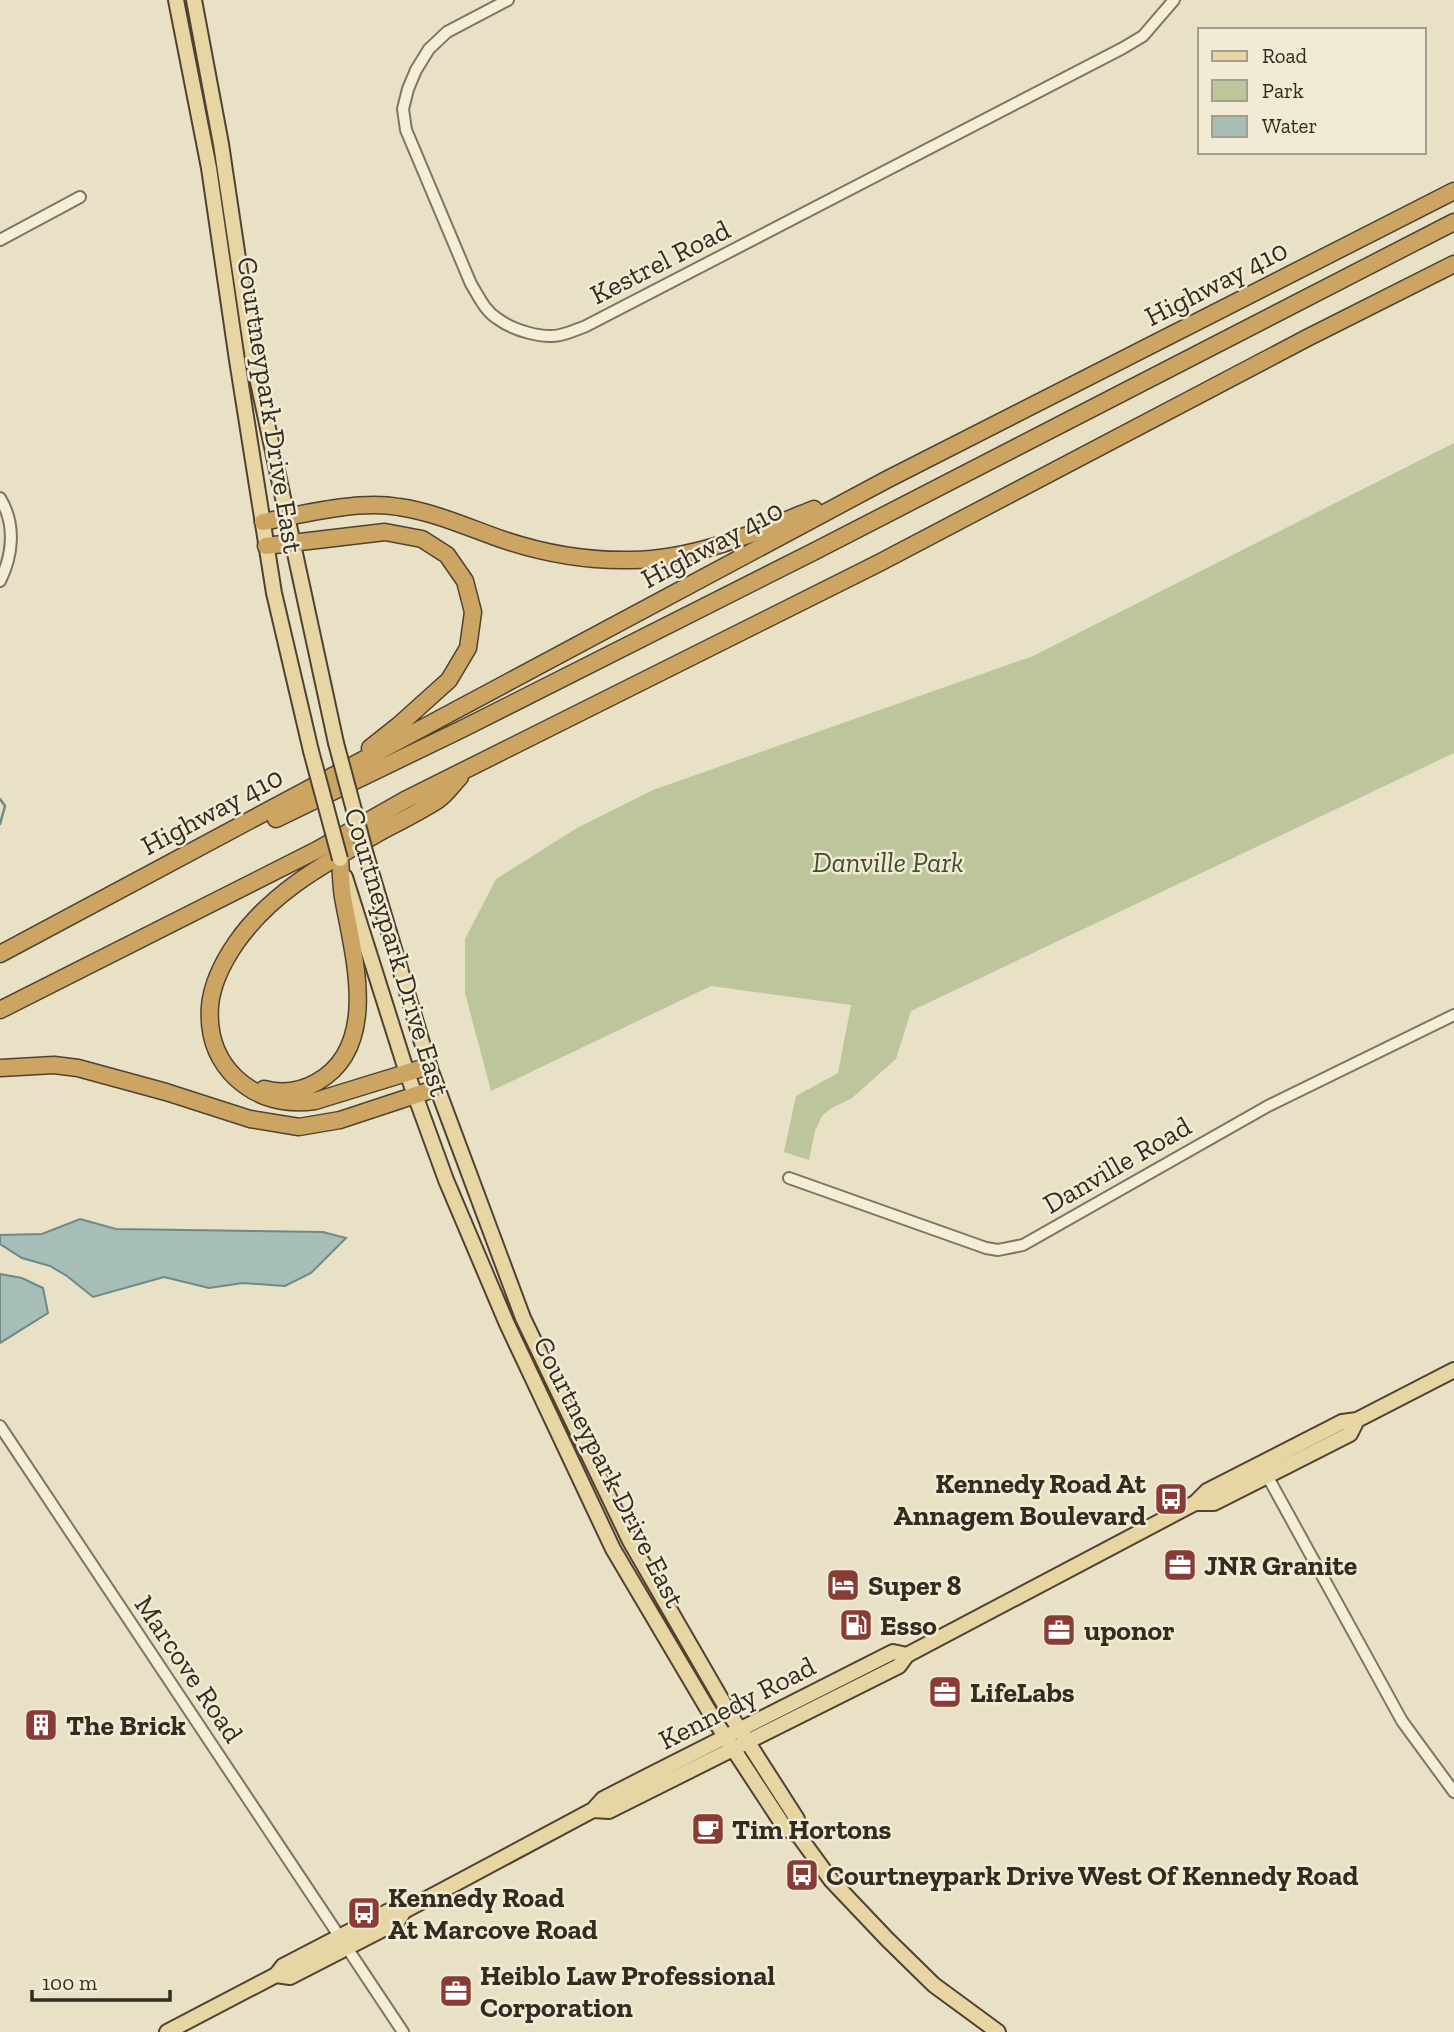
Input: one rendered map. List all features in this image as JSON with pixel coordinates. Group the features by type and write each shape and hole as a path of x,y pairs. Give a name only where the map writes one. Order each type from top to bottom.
{"highway":[{"name":"Highway 410","path":"0,955 888,479 1454,190"},
{"path":"0,955 462,729 1454,222"},
{"path":"0,1010 282,868 405,800 879,563 1307,338 1454,264"},
{"path":"263,522 353,507 397,506 424,512 504,540 575,557 629,560 665,558 729,543 888,479"},
{"path":"220,836 297,787 371,747 449,680 468,648 473,612 465,581 447,555 422,539 384,532 266,546"},
{"path":"429,1066 315,1101 279,1101 262,1096 233,1075 216,1051 209,1014 219,971 243,933 288,888 317,868 440,799 467,770"},
{"path":"233,1075 255,1087 271,1091 292,1091 309,1087 323,1079 344,1056 354,1030 358,997 355,959 342,895 340,859"},
{"path":"0,1069 54,1065 78,1068 155,1088 250,1119 299,1127 340,1120 437,1088"}],"main road":[{"name":"Courtneypark Drive East","path":"176,0 209,168 277,606 340,859 407,1073 446,1180 507,1324 613,1549 733,1750 785,1828 799,1836 831,1880 859,1912 934,1984 998,2032"},
{"name":"Courtneypark Drive East","path":"194,0 221,144 253,359 291,543 336,743 366,855 429,1066 523,1318 630,1541 739,1729 797,1819 799,1836"},
{"name":"Kennedy Road","path":"593,1810 610,1811 899,1666 907,1655 1195,1503 1207,1491 1264,1470 1342,1422 1357,1420 1454,1370"},
{"name":"Kennedy Road","path":"167,2032 276,1975 282,1966 343,1942 389,1911 404,1911 593,1810 603,1799 739,1729 893,1652 907,1655"}],"street":[{"name":"Kestrel Road","path":"508,0 447,32 429,50 416,70 403,109 407,130 471,285 483,304 497,319 514,327 535,334 558,336 586,326 1123,48 1143,36 1174,0"},
{"path":"0,240 80,197"},
{"path":"0,498 10,523 11,542 8,564 0,581"},
{"name":"Danville Road","path":"789,1178 986,1248 998,1250 1023,1245 1268,1106 1454,1015"},
{"name":"Marcove Road","path":"0,1426 403,2032"},
{"path":"1264,1470 1402,1721 1454,1792"}],"green space":[{"name":"Danville Park","path":"1454,443 1454,753 911,1011 896,1059 852,1098 822,1116 815,1131 809,1160 784,1152 796,1096 838,1073 851,1005 711,986 491,1091 465,993 465,939 496,879 577,828 653,790 1033,656"}],"water":[{"path":"80,1219 116,1229 323,1232 346,1238 311,1273 285,1286 243,1283 209,1288 164,1277 93,1297 50,1266 22,1258 0,1244 0,1235 42,1234"},
{"path":"0,1274 22,1278 43,1288 48,1313 0,1343"}],"waterway":[{"path":"0,799 5,806 0,824"}],"place":[{"name":"Kennedy Road At Annagem Boulevard","path":"1171,1499"},
{"name":"JNR Granite","path":"1180,1565"},
{"name":"Super 8","path":"843,1585"},
{"name":"Esso","path":"856,1625"},
{"name":"uponor","path":"1059,1630"},
{"name":"LifeLabs","path":"945,1692"},
{"name":"The Brick","path":"41,1725"},
{"name":"Tim Hortons","path":"708,1829"},
{"name":"Courtneypark Drive West Of Kennedy Road","path":"802,1875"},
{"name":"Kennedy Road At Marcove Road","path":"364,1913"},
{"name":"Heiblo Law Professional Corporation","path":"456,1991"}]}
